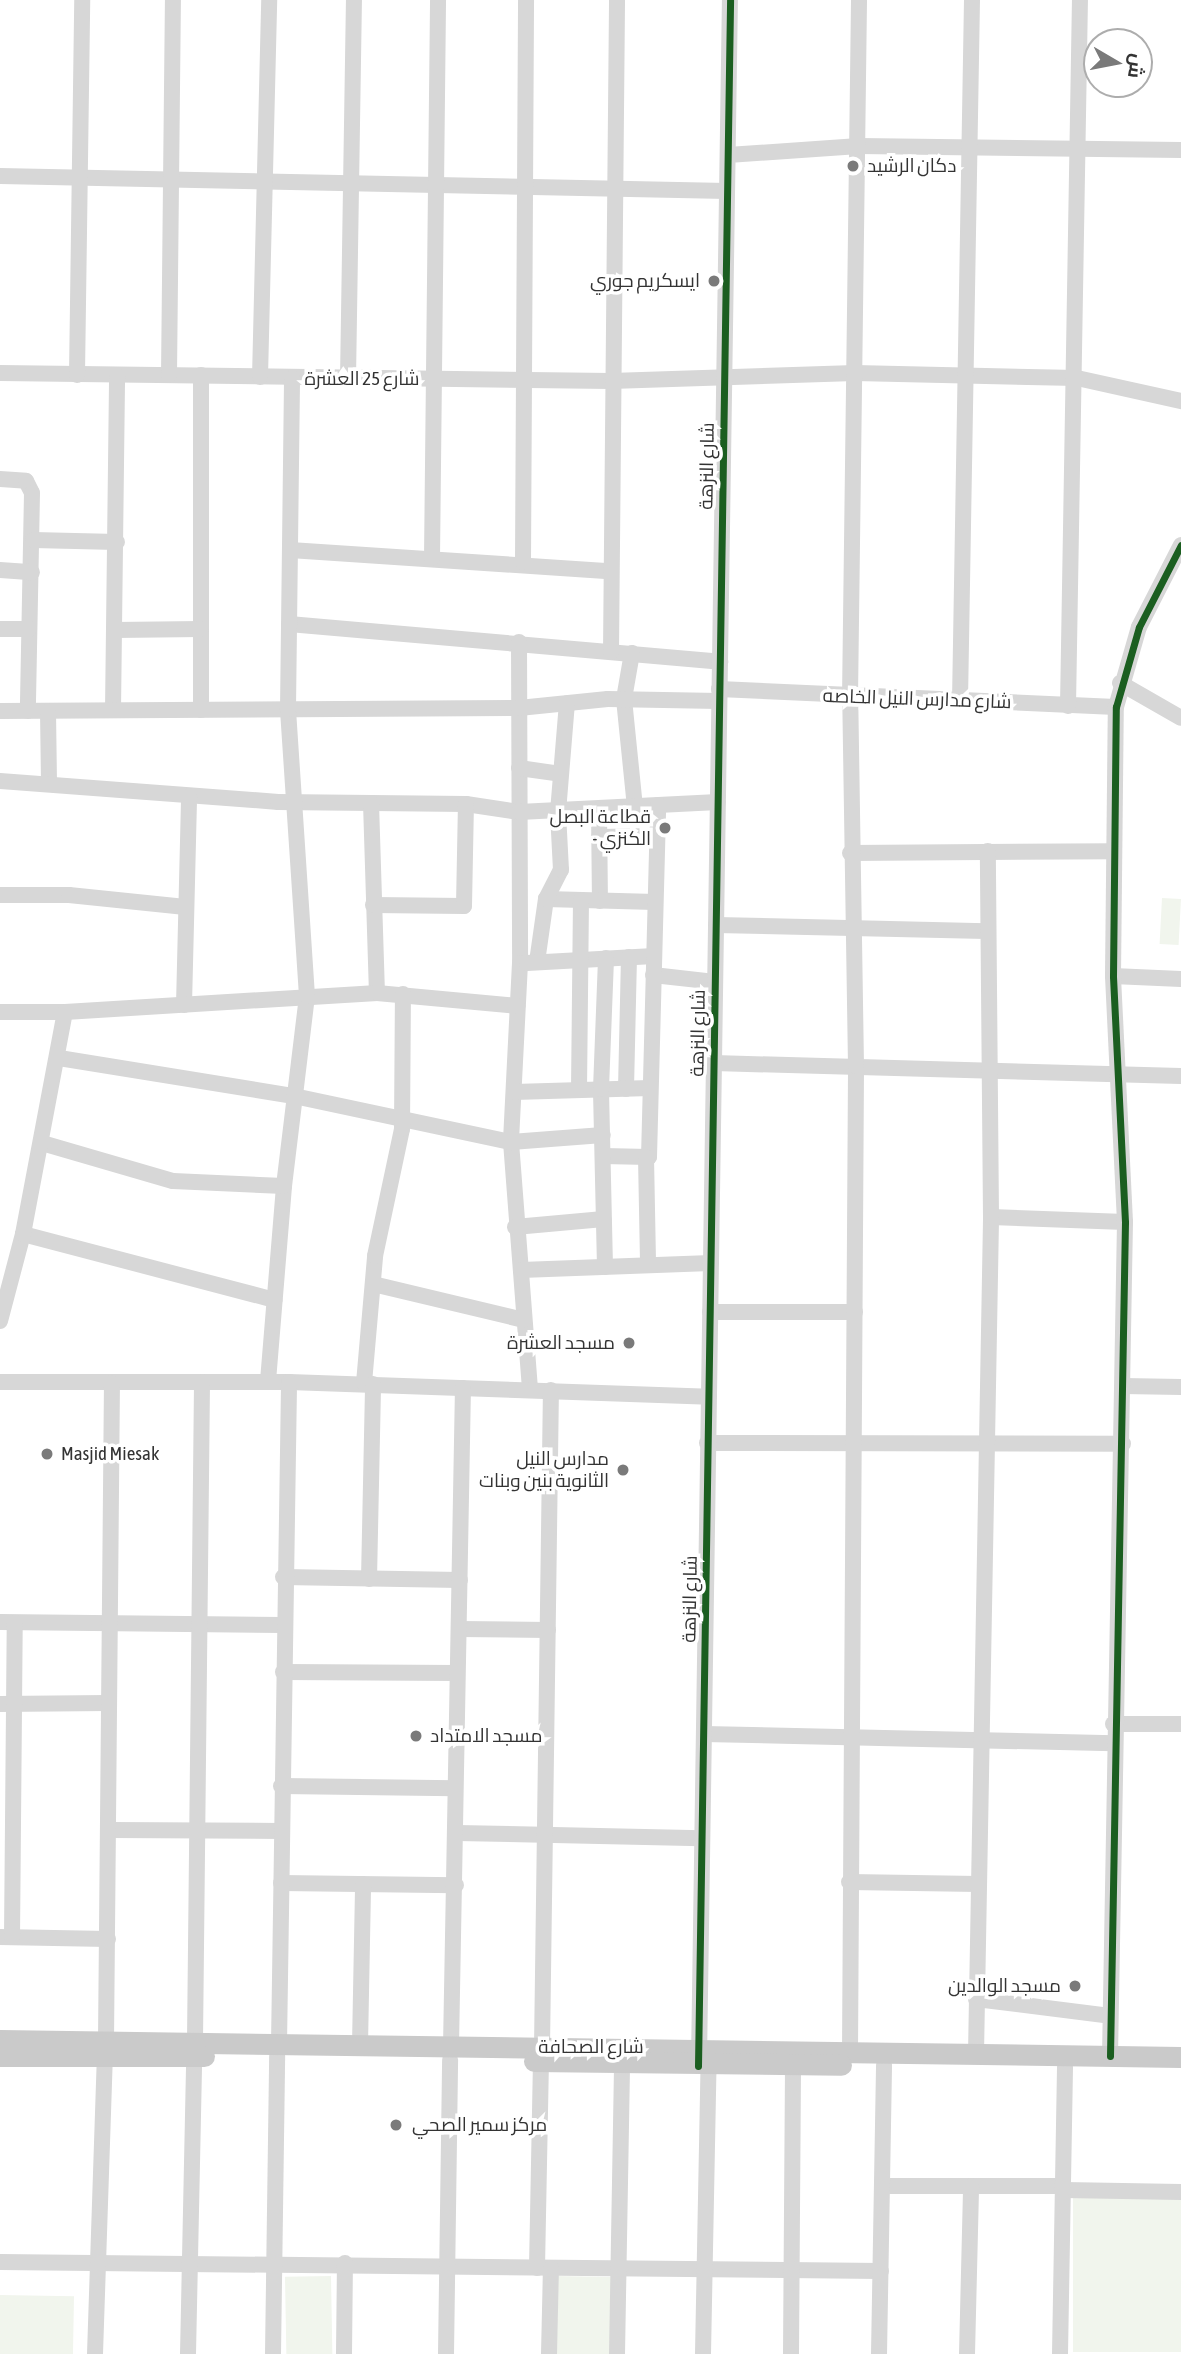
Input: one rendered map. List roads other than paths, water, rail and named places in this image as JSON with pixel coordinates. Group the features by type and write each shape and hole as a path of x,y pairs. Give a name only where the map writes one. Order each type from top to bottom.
{"main road":[{"name":"شارع الصحافة","path":"0,2040 106,2049"},
{"name":"شارع الصحافة","path":"278,2050 360,2045 450,2054"},
{"name":"شارع الصحافة","path":"0,2056 106,2049 195,2049 704,2057 793,2065 1181,2069"},
{"name":"شارع الصحافة","path":"541,2054 622,2064 704,2057 850,2052 1181,2057"}],"street":[{"path":"77,374 82,0"},
{"path":"169,375 173,0"},
{"path":"260,377 269,0"},
{"path":"348,379 354,0"},
{"path":"432,558 438,0"},
{"path":"523,562 526,0"},
{"path":"611,652 609,571 617,0"},
{"name":"شارع النزهة","path":"703,2354 702,1838 730,0"},
{"path":"850,2052 856,1066 851,930 850,698 859,0"},
{"path":"960,701 972,0"},
{"path":"1068,706 1077,378 1080,0"},
{"path":"727,155 859,146 1181,150"},
{"path":"0,176 727,191"},
{"name":"شارع 25 العشرة","path":"0,373 611,381 855,373 1077,378 1181,401"},
{"path":"201,375 201,710"},
{"path":"113,710 117,376"},
{"path":"268,1381 284,1186 307,996 288,709 292,378"},
{"path":"0,479 26,481 30,486 33,540 28,711"},
{"path":"33,540 117,542"},
{"path":"1110,2056 1113,1724 1123,1444 1125,1222 1113,976 1116,708 1120,683 1139,627 1181,545"},
{"path":"290,550 523,562 609,571"},
{"path":"0,570 32,572"},
{"path":"289,624 519,642 720,662"},
{"path":"0,629 29,629"},
{"path":"115,630 201,629"},
{"path":"519,642 520,963 511,1142 514,1227 521,1270 530,1389"},
{"path":"632,653 624,699 635,807"},
{"path":"1120,683 1181,718"},
{"name":"شارع مدارس النيل الخاصه","path":"0,711 519,708 624,699 719,695 1116,708"},
{"path":"537,962 546,899 561,870 558,812 567,703"},
{"path":"48,711 49,783"},
{"path":"519,768 561,774"},
{"path":"0,781 294,802 466,804 519,812 718,802"},
{"path":"184,1005 189,796"},
{"path":"371,803 377,993"},
{"path":"373,905 464,906 466,804"},
{"path":"648,1265 646,1157 658,805"},
{"path":"599,810 600,901"},
{"path":"599,837 656,836"},
{"path":"976,2054 979,1740 991,1217 986,1069 988,851"},
{"path":"850,853 1114,851"},
{"path":"0,895 69,895 185,906"},
{"path":"546,899 655,902"},
{"path":"579,1090 581,901"},
{"path":"716,925 986,931"},
{"path":"520,963 654,956"},
{"path":"626,1089 629,957"},
{"path":"605,1267 601,1089 606,958"},
{"path":"653,975 715,982"},
{"path":"1113,976 1181,979"},
{"path":"0,1012 65,1012 377,993 517,1006"},
{"path":"369,1579 369,1384 373,1284 400,1148 403,994"},
{"path":"1,1311 23,1234 59,1058 65,1012"},
{"path":"579,1049 651,1052"},
{"path":"59,1058 294,1096 511,1142 603,1136"},
{"path":"714,1063 1181,1076"},
{"path":"514,1091 650,1088"},
{"path":"42,1143 173,1181 284,1186"},
{"path":"603,1157 646,1157"},
{"path":"991,1217 1125,1222"},
{"path":"514,1227 604,1219"},
{"path":"23,1234 274,1300"},
{"path":"521,1270 711,1263"},
{"path":"373,1284 524,1320"},
{"path":"710,1312 855,1312"},
{"path":"0,1382 268,1381 709,1397"},
{"path":"188,2354 195,2049 202,1382"},
{"path":"273,2354 283,1577 289,1382"},
{"path":"95,2354 106,2049 110,1830 107,1624 112,1383"},
{"path":"1123,1386 1181,1387"},
{"path":"446,2354 463,1388"},
{"path":"549,2354 544,2268 541,2054 551,1390"},
{"path":"707,1443 1123,1444"},
{"path":"283,1577 460,1580"},
{"path":"108,1939 6,1937 7,1623 283,1625"},
{"path":"459,1629 548,1630"},
{"path":"283,1672 457,1673"},
{"path":"8,1704 108,1703"},
{"path":"1113,1724 1181,1724"},
{"path":"704,1734 1114,1743"},
{"path":"281,1786 455,1788"},
{"path":"110,1830 281,1831"},
{"path":"457,1833 702,1838"},
{"path":"849,1882 978,1884"},
{"path":"281,1883 456,1885"},
{"path":"360,2045 363,1884"},
{"path":"976,1999 1110,2016"},
{"path":"617,2354 622,2064"},
{"path":"791,2354 793,2065"},
{"path":"879,2354 884,2065"},
{"path":"1060,2354 1065,2067"},
{"path":"882,2186 1181,2192"},
{"path":"967,2354 971,2186"},
{"path":"0,2262 275,2266 446,2263 544,2268 881,2271"},
{"path":"344,2354 345,2263"}],"place":[{"name":"دكان الرشيد","path":"853,166"},
{"name":"ايسكريم جوري","path":"714,281"},
{"name":"قطاعة البصل - الكنزي","path":"665,828"},
{"name":"مسجد العشرة","path":"629,1343"},
{"name":"Masjid Miesak","path":"47,1454"},
{"name":"مدارس النيل الثانوية بنين وبنات","path":"623,1470"},
{"name":"مسجد الامتداد","path":"416,1736"},
{"name":"مسجد الوالدين","path":"1075,1986"},
{"name":"مركز سمير الصحي","path":"396,2125"}]}
